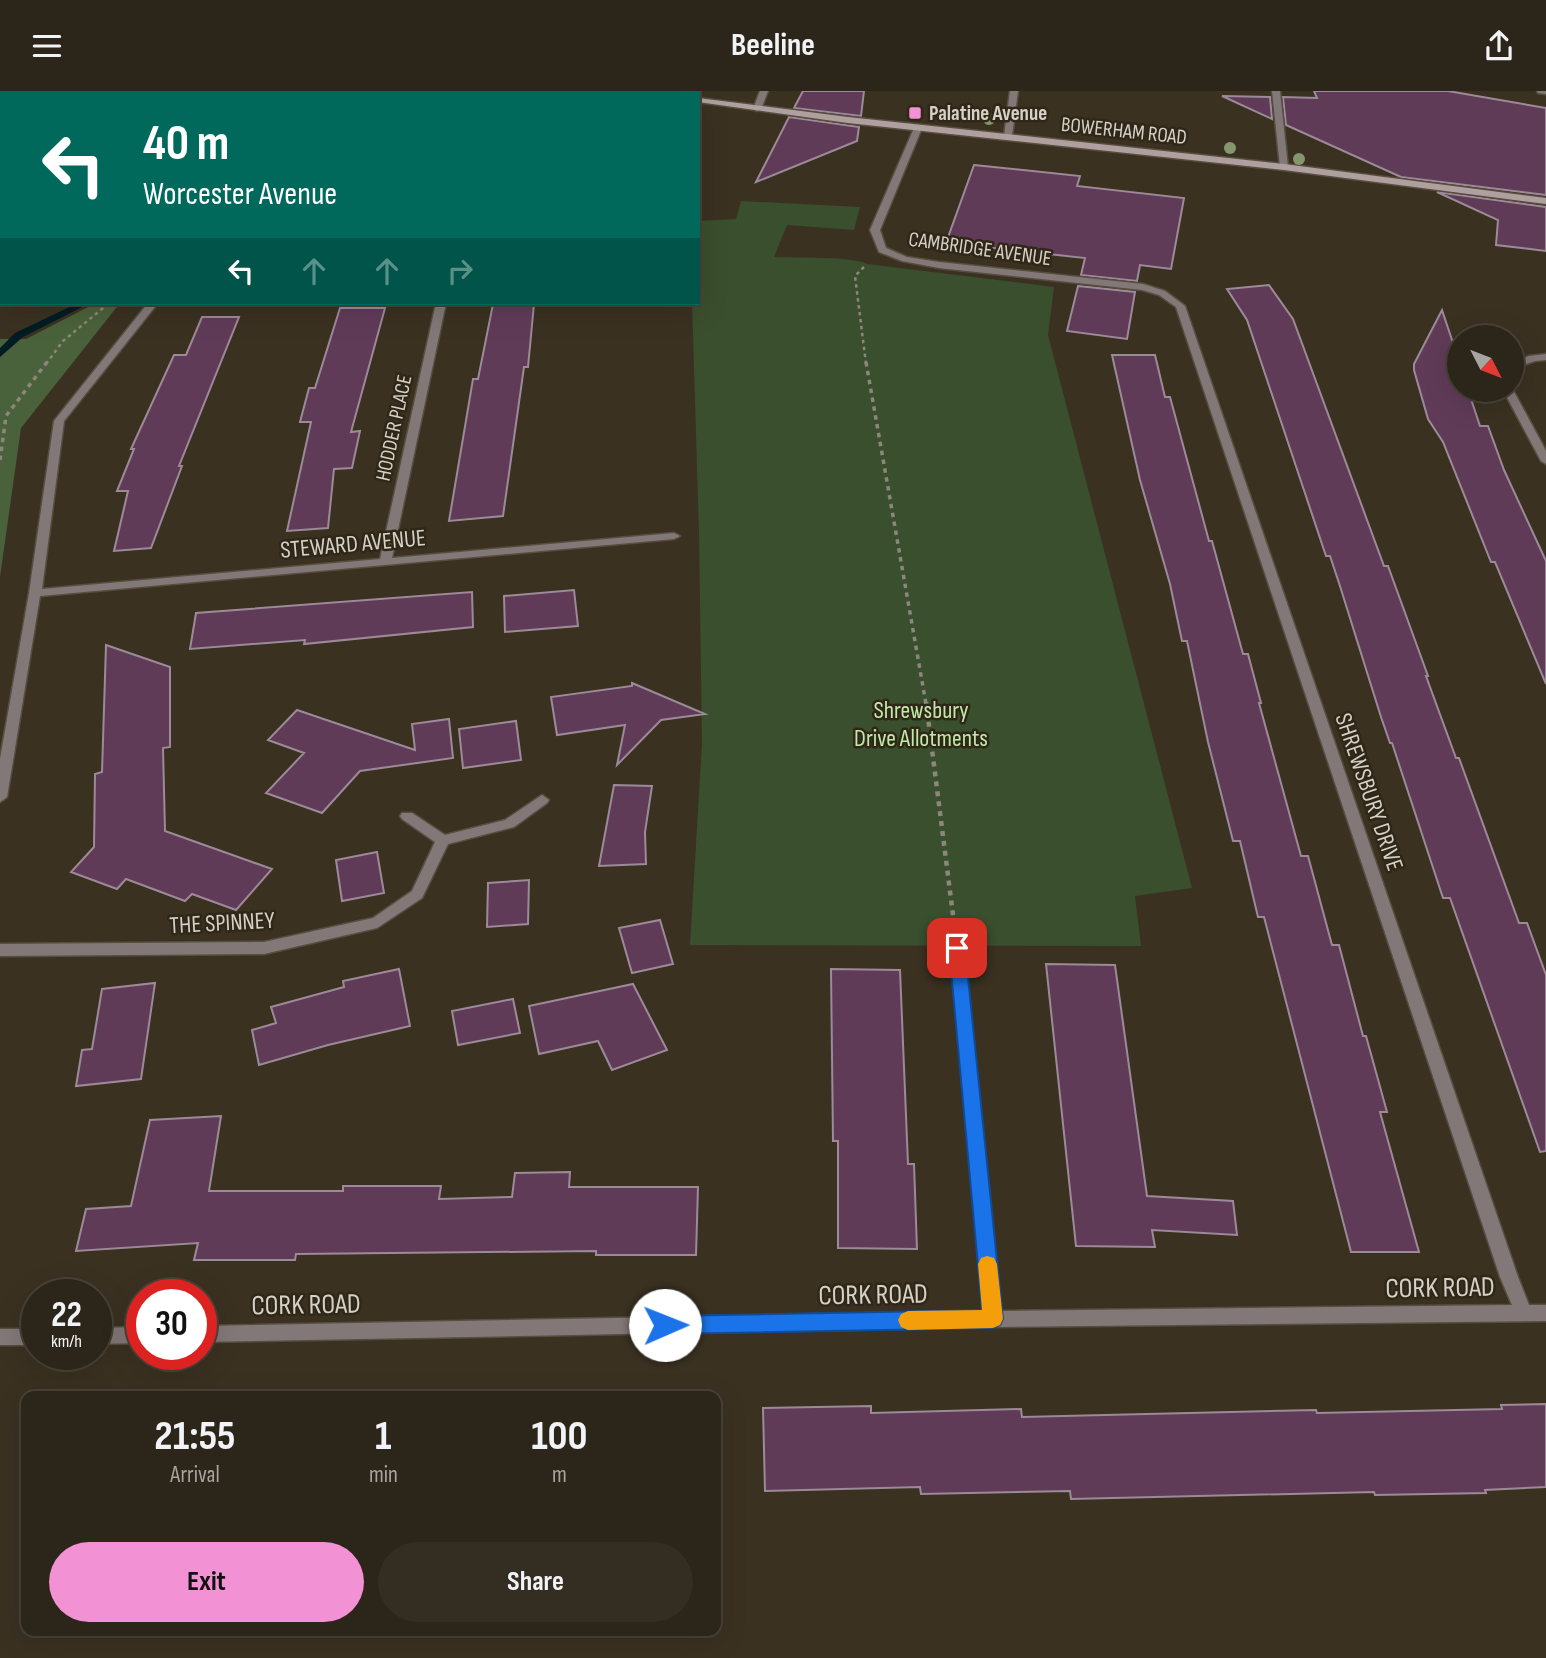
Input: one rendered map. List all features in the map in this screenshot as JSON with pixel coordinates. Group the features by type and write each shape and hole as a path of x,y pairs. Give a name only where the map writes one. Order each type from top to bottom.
{"street":[{"path":"757,109 764,91"},
{"path":"1008,136 1014,91"},
{"path":"1276,91 1284,166"},
{"path":"1541,91 1546,92"},
{"name":"BOWERHAM ROAD","path":"700,100 918,128 1284,166 1546,201"},
{"name":"CAMBRIDGE AVENUE","path":"918,128 875,230 882,250 905,259 939,265 1143,287 1163,293"},
{"name":"SHREWSBURY DRIVE","path":"1163,293 1180,306 1504,1263 1524,1313"},
{"path":"0,797 35,593 59,421 151,305"},
{"name":"HODDER PLACE","path":"385,562 441,305"},
{"path":"1524,361 1546,357"},
{"path":"1515,403 1546,461"},
{"name":"STEWARD AVENUE","path":"35,593 674,536"},
{"path":"407,816 443,840 509,824 542,800"},
{"name":"THE SPINNEY","path":"0,950 264,948 377,923 417,894 443,840"},
{"path":"957,948 993,1319"},
{"name":"CORK ROAD","path":"217,1334 993,1319 1546,1313"},
{"path":"0,1337 21,1337"}],"path":[{"path":"882,250 855,276 860,329 930,726 957,948"},
{"path":"0,460 6,416 63,341 107,305"}],"green space":[{"name":"Shrewsbury Drive Allotments","path":"741,201 860,207 854,230 787,225 774,257 860,261 1054,287 1048,335 1192,888 1135,896 1141,946 690,945 702,743 692,305 700,305 700,221 736,219"},
{"path":"92,305 118,305 21,428 0,577 0,339 26,339"}],"building":[{"path":"803,91 864,91 861,116 794,108"},
{"path":"1314,91 1448,91 1546,108 1546,195 1401,177 1286,125 1283,97 1317,98"},
{"path":"1222,96 1270,97 1272,119"},
{"path":"789,117 859,127 857,141 756,182"},
{"path":"974,165 1080,176 1077,186 1184,198 1171,269 1140,265 1137,281 1081,275 1085,258 946,243"},
{"path":"1437,192 1546,207 1546,251 1496,245 1498,220"},
{"path":"1269,285 1293,319 1384,566 1388,566 1456,758 1459,758 1519,923 1527,923 1546,975 1546,1151 1540,1152 1450,898 1443,898 1330,556 1326,556 1247,320 1227,289"},
{"path":"1078,286 1135,292 1127,339 1067,331"},
{"path":"493,305 534,305 528,367 524,367 503,516 449,521 473,379 478,379"},
{"path":"340,308 385,308 351,432 360,431 352,468 334,469 328,528 287,531 311,422 300,422 309,388 315,388"},
{"path":"1442,310 1447,325 1447,403 1472,403 1480,426 1488,426 1504,470 1546,561 1546,684 1495,562 1491,562 1443,442 1428,419 1414,364"},
{"path":"202,317 239,317 179,466 182,466 151,548 114,551 128,491 117,491 134,449 131,449 174,355 186,355"},
{"path":"1112,355 1155,355 1165,397 1170,397 1243,654 1248,654 1301,856 1308,856 1332,945 1339,945 1363,1036 1366,1036 1387,1112 1380,1112 1419,1252 1351,1252 1264,917 1258,917 1240,841 1233,841 1208,742 1187,641 1182,641 1170,584 1140,480"},
{"path":"574,590 578,626 505,632 504,596"},
{"path":"472,592 473,627 304,644 305,640 190,649 196,613"},
{"path":"106,645 170,667 170,747 163,748 165,831 272,869 236,910 192,894 185,901 126,879 117,889 71,872 94,847 95,774 102,772"},
{"path":"632,683 705,714 661,720 617,765 625,725 557,735 551,697 632,686"},
{"path":"297,710 415,750 412,724 449,719 453,758 360,771 322,813 266,793 304,753 268,740"},
{"path":"516,721 521,760 463,768 459,729"},
{"path":"614,785 652,786 645,832 646,864 599,866"},
{"path":"377,852 384,893 342,901 336,860"},
{"path":"529,880 528,924 487,927 488,883"},
{"path":"660,920 673,964 632,973 619,928"},
{"path":"1046,964 1115,965 1147,1196 1233,1201 1237,1235 1152,1230 1155,1247 1076,1246"},
{"path":"399,969 410,1026 328,1045 259,1065 252,1030 276,1023 271,1007 344,987 343,981"},
{"path":"831,969 900,970 908,1164 914,1164 917,1249 838,1248 838,1141 833,1141"},
{"path":"155,983 141,1079 76,1086 82,1050 92,1049 102,989"},
{"path":"633,984 667,1050 612,1070 598,1041 539,1054 529,1006"},
{"path":"513,999 520,1033 458,1045 452,1011"},
{"path":"221,1116 209,1191 343,1191 343,1186 441,1186 439,1199 512,1197 515,1173 570,1172 569,1187 698,1187 696,1255 596,1255 596,1251 296,1254 295,1260 194,1260 198,1243 76,1251 86,1209 131,1206 150,1120"},
{"path":"1546,1404 1546,1487 1485,1490 1486,1493 1375,1495 1374,1492 1071,1499 1070,1491 921,1494 920,1487 765,1491 763,1408 871,1406 871,1413 1021,1409 1022,1417 1502,1409 1501,1405"}],"waterway":[{"path":"0,354 19,335 81,305"}],"slow traffic":[{"path":"908,1320 993,1319 987,1264"}],"place":[{"name":"Palatine Avenue","path":"915,113"}],"route":[{"path":"665,1325 993,1319 957,948"}]}
